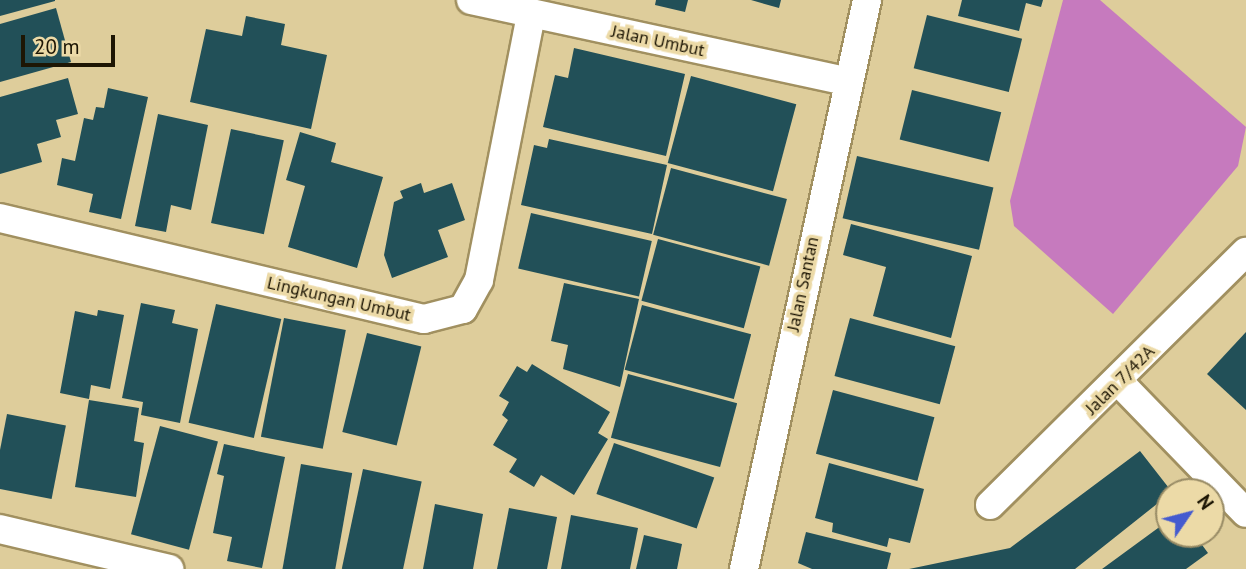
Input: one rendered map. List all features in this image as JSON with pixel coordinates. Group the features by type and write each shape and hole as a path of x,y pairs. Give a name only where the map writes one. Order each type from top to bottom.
{"street":[{"name":"Jalan Umbut","path":"471,0 846,81"},
{"name":"Jalan Santan","path":"744,569 846,81 867,0"},
{"name":"Lingkungan Umbut","path":"0,218 424,319 463,309 479,280 531,14"},
{"name":"Jalan 7/42A","path":"990,505 1119,382 1246,252"},
{"path":"1119,382 1246,513"},
{"path":"0,529 169,569"}],"shaded area":[{"path":"1063,0 1100,0 1246,127 1238,166 1113,314 1014,226 1010,201"}],"building":[{"path":"0,0 55,0 55,1 0,16"},
{"path":"656,0 688,0 685,12 655,5"},
{"path":"751,0 781,0 779,8"},
{"path":"962,0 1043,0 1041,7 1026,3 1019,31 958,16"},
{"path":"56,8 71,62 0,82 0,24"},
{"path":"927,15 1022,39 1009,92 914,68"},
{"path":"246,16 285,24 281,45 327,55 311,129 190,102 206,29 242,36"},
{"path":"574,48 685,74 666,156 543,127 555,75 568,78"},
{"path":"691,76 796,104 773,191 668,163"},
{"path":"68,78 78,114 56,120 61,137 37,144 42,162 0,174 0,97"},
{"path":"108,88 148,97 121,219 89,212 93,194 57,185 62,158 75,161 84,118 93,120 96,107 104,108"},
{"path":"912,90 1001,112 989,162 900,139"},
{"path":"158,114 208,125 191,210 171,205 166,232 135,226"},
{"path":"231,129 284,140 264,234 211,223"},
{"path":"300,132 336,143 331,162 383,177 357,268 288,247 305,186 286,180"},
{"path":"549,139 667,165 652,234 521,205 534,145 547,148"},
{"path":"857,156 993,187 979,250 843,218"},
{"path":"671,168 787,199 769,266 653,235"},
{"path":"421,183 424,193 452,183 465,220 438,230 448,257 392,278 384,255 394,202 403,198 400,191"},
{"path":"531,213 652,241 639,296 518,269"},
{"path":"851,224 972,256 951,338 873,316 886,267 843,255"},
{"path":"658,239 760,266 744,328 641,301"},
{"path":"564,283 639,299 620,387 563,369 568,345 551,341"},
{"path":"141,303 175,310 172,323 198,329 180,423 141,415 143,402 122,398"},
{"path":"216,304 281,319 254,438 189,423"},
{"path":"642,305 751,334 734,399 625,370"},
{"path":"98,310 124,315 110,389 91,385 89,399 60,393 75,311 97,316"},
{"path":"284,318 346,330 323,449 261,437"},
{"path":"850,318 955,346 940,404 834,376"},
{"path":"1246,332 1246,410 1207,374"},
{"path":"367,333 421,347 397,446 342,432"},
{"path":"532,364 610,412 598,433 608,439 574,495 541,475 534,487 509,472 517,459 493,445 508,420 502,415 509,402 499,396 517,366 527,372"},
{"path":"628,374 737,403 720,467 611,438"},
{"path":"833,390 934,417 917,481 816,454"},
{"path":"89,400 139,408 134,441 144,443 136,497 75,487"},
{"path":"7,414 66,425 52,499 0,489 0,450"},
{"path":"160,426 218,442 189,550 131,534"},
{"path":"614,443 714,478 697,529 596,494"},
{"path":"224,444 285,457 262,568 227,561 232,537 213,533 224,476 217,474"},
{"path":"1140,451 1161,478 1155,478 1155,505 1075,569 909,569 1010,548"},
{"path":"829,463 924,489 910,543 889,538 887,547 832,532 833,523 815,518"},
{"path":"301,464 352,473 335,569 282,569"},
{"path":"363,469 422,481 403,569 342,569"},
{"path":"435,504 483,514 473,569 423,569"},
{"path":"509,508 557,517 547,569 497,569"},
{"path":"571,515 638,528 630,569 561,569"},
{"path":"1155,530 1155,548 1204,548 1208,553 1186,569 1102,569"},
{"path":"806,532 891,553 887,569 812,569 798,563"},
{"path":"644,535 682,544 677,569 636,569"}]}
